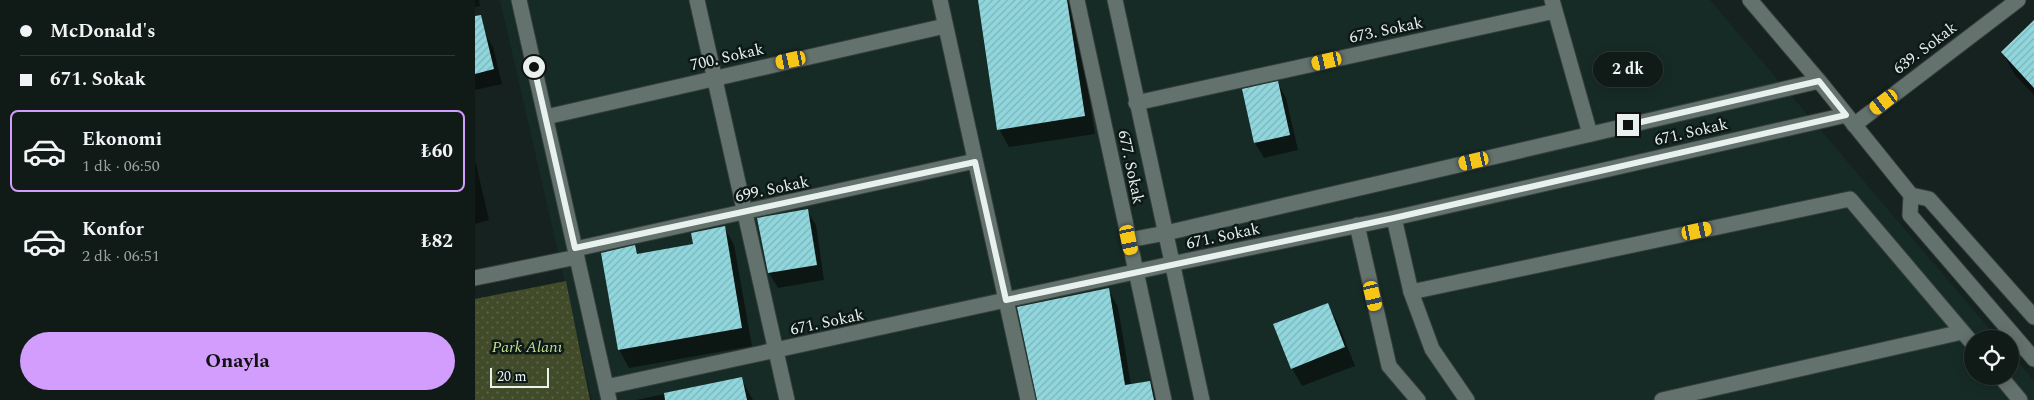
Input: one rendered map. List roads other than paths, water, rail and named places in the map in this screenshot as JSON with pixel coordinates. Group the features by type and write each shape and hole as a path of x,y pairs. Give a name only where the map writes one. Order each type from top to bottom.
{"street":[{"path":"519,0 608,394"},
{"path":"697,0 787,400"},
{"path":"940,0 1028,400"},
{"name":"677. Sokak","path":"1077,0 1164,400"},
{"name":"677. Sokak","path":"1115,0 1202,400"},
{"path":"1750,0 1819,81 1911,196 1910,215 2034,359"},
{"name":"639. Sokak","path":"1850,120 2018,0"},
{"path":"1554,6 1590,134"},
{"name":"673. Sokak","path":"1136,103 1554,6"},
{"name":"700. Sokak","path":"546,117 714,77 945,26"},
{"name":"671. Sokak","path":"1129,240 1819,81"},
{"name":"671. Sokak","path":"608,394 776,351 1006,300 1850,120"},
{"name":"699. Sokak","path":"475,278 745,212 975,162"},
{"path":"1911,196 1929,199 2034,317"},
{"path":"1411,292 1849,199 1962,332 1662,400"},
{"path":"1394,218 1411,292 1432,349 1467,400"},
{"path":"1357,225 1389,366 1418,400"},
{"path":"2008,385 2020,400"}],"park label":[{"name":"Park Alanı","path":"527,347"}]}
